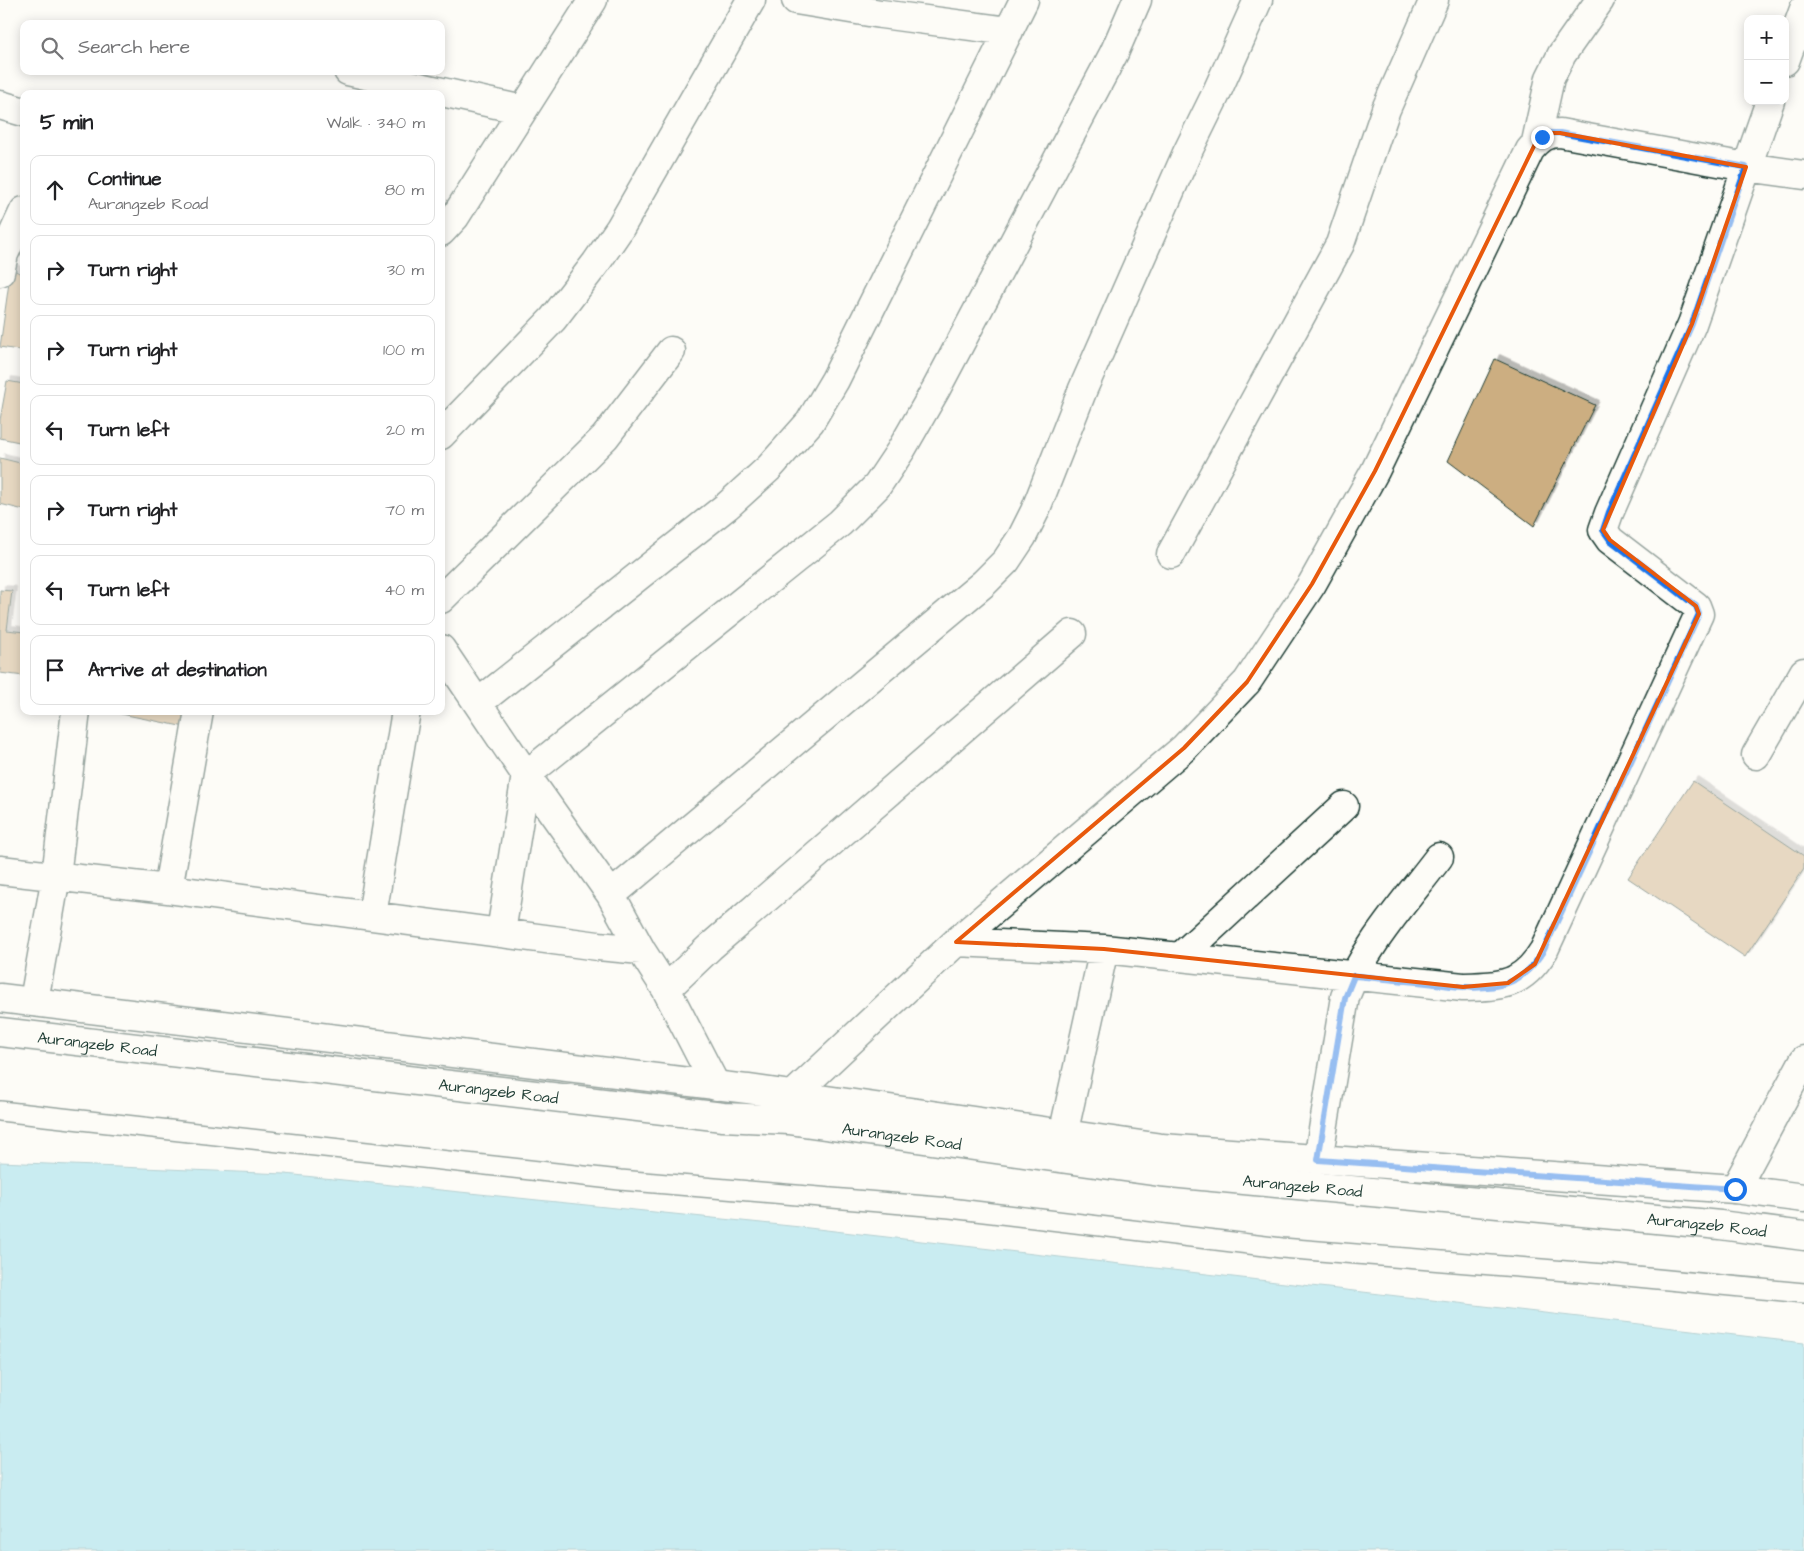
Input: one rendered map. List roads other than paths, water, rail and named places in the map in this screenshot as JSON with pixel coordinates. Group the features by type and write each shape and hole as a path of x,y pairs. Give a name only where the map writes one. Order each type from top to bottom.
{"street":[{"path":"445,228 455,217 593,0"},
{"path":"445,431 553,319 596,263 620,228 751,0"},
{"path":"796,0 881,14 1009,30"},
{"path":"478,703 727,506 770,468 810,422 836,380 1024,0"},
{"path":"501,932 526,775 840,523 877,486 901,450 936,389 1114,53 1136,0"},
{"path":"611,895 984,583 1006,561 1022,537 1035,511 1083,389 1187,153 1258,0"},
{"path":"1171,554 1340,244 1386,108 1434,0"},
{"path":"1536,142 1550,78 1562,54 1600,0"},
{"path":"1789,49 1804,9"},
{"path":"366,75 433,90"},
{"path":"445,93 523,110"},
{"path":"0,105 20,111"},
{"path":"956,942 1104,949 1464,987 1508,983 1524,974 1535,964 1544,950 1699,614 1696,606 1610,540 1603,530 1609,512 1692,324 1769,105"},
{"path":"791,1108 956,942 1184,748 1247,682 1312,584 1376,471 1530,150 1536,142 1550,133 1560,133 1746,167 1804,175"},
{"path":"0,272 1,263 17,246 20,231"},
{"path":"445,595 604,437 671,350"},
{"path":"666,989 710,947 1072,634"},
{"path":"445,655 526,775 611,895 641,950 666,989 716,1086"},
{"path":"1756,755 1804,672"},
{"path":"34,1002 56,876 76,715"},
{"path":"168,889 197,715"},
{"path":"372,915 405,715"},
{"path":"1180,957 1344,806"},
{"path":"1318,1160 1345,998 1366,954 1439,857"},
{"path":"0,870 168,889 598,946 641,950"},
{"path":"1063,1135 1104,949"},
{"name":"Aurangzeb Road","path":"0,998 716,1086 791,1108 1160,1172 1710,1224 1804,1236"},
{"name":"Aurangzeb Road","path":"0,1032 723,1117 791,1108 1063,1135 1162,1148 1735,1189 1804,1198"},
{"path":"1735,1189 1804,1060"}],"lane":[{"path":"0,1111 620,1180 950,1208 1282,1248 1616,1275 1804,1293"}],"water":[{"path":"0,1162 285,1174 800,1227 1804,1343 1804,1551 0,1551"}]}
